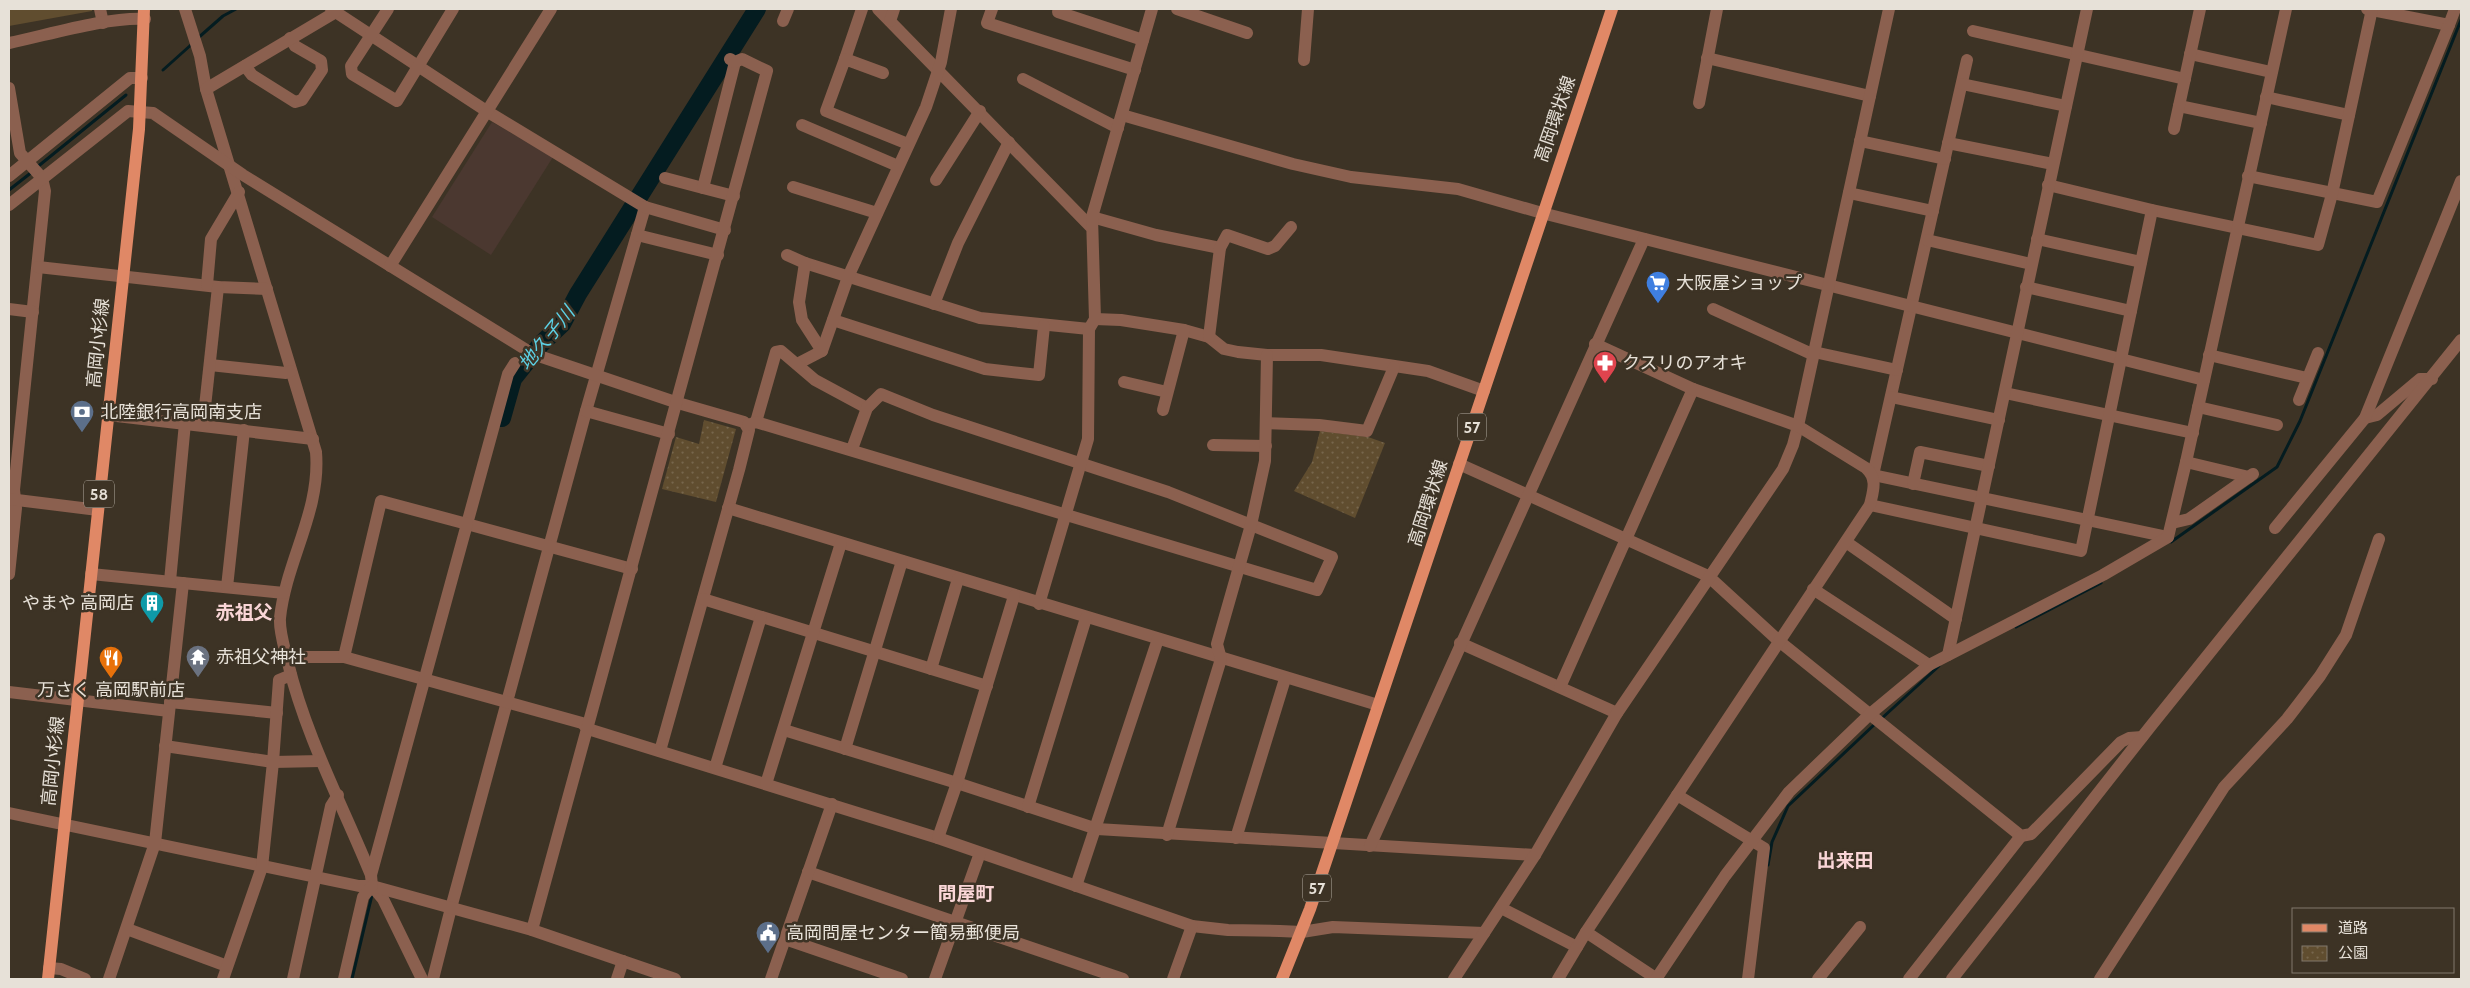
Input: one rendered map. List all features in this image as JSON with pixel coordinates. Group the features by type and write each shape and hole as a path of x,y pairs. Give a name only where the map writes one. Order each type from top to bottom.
{"main road":[{"name":"高岡環状線","path":"1282,979 1302,932 1332,844 1542,213 1612,9"},
{"name":"高岡小杉線","path":"48,974 140,110 145,14"}],"street":[{"path":"100,9 103,24"},
{"path":"185,9 200,56 206,88 313,440 318,471 315,490 284,594 280,620 286,657 321,761 338,795 375,885 384,899 422,979"},
{"path":"388,9 351,66 352,74 396,101 452,9"},
{"path":"390,266 488,112 550,9"},
{"path":"783,21 788,9"},
{"path":"862,9 826,111 908,144"},
{"path":"878,9 892,15 938,69 1091,222 1220,248"},
{"path":"797,364 822,351 848,276 926,107 942,62 951,9"},
{"path":"992,9 987,23 1134,70"},
{"path":"1177,9 1247,33"},
{"path":"1304,60 1308,9"},
{"path":"1699,103 1718,9"},
{"path":"1454,979 1534,855 1618,712 1708,576 1783,469 1793,445 1798,426 1889,9"},
{"path":"1948,655 2087,9"},
{"path":"2174,129 2200,9"},
{"path":"1586,932 1656,979 1725,876 1789,792 1870,714 1929,665 2103,575 2168,537 2193,433 2286,9"},
{"path":"2048,185 2152,210 2318,245 2332,194 2370,9 2449,25"},
{"path":"2248,176 2377,202 2455,9"},
{"path":"206,88 245,66 333,10 488,112 639,205 724,230"},
{"path":"1039,604 1088,439 1092,324 1091,222 1143,40 1149,10"},
{"path":"1058,12 1143,40"},
{"path":"9,43 145,14"},
{"path":"1974,30 2185,79"},
{"path":"245,66 252,75 295,102 302,100 322,70 321,61 295,46 290,38"},
{"path":"2190,54 2271,72"},
{"path":"1707,58 1870,96"},
{"path":"532,930 768,71 742,59 733,61 703,188"},
{"path":"845,59 883,74"},
{"path":"1559,979 1586,932 1870,505 1875,483 1874,475 1891,397 1967,60"},
{"path":"9,205 34,170 130,78 142,78"},
{"path":"1023,79 1118,128"},
{"path":"1962,84 2066,106"},
{"path":"9,88 12,122 20,153 34,170 44,191 38,267 12,499 16,508 9,574"},
{"path":"2266,97 2349,114"},
{"path":"2180,106 2261,123"},
{"path":"9,176 34,170 128,111 140,110 153,113 231,167 510,342 533,354 678,403 744,422 852,449 1317,590 1332,557 1168,492 933,415 881,394 867,408 852,449"},
{"path":"936,180 980,111"},
{"path":"1122,115 1293,164 1351,176 1458,189 1542,213 2204,380"},
{"path":"802,125 898,166"},
{"path":"1860,141 1945,159"},
{"path":"934,304 958,243 1009,142"},
{"path":"1948,143 2053,164"},
{"path":"665,178 734,196"},
{"path":"2274,528 2365,418 2461,181"},
{"path":"793,187 877,213"},
{"path":"203,425 210,365 212,286 210,239 239,192"},
{"path":"1849,192 1933,211"},
{"path":"433,979 450,908 549,546 637,235 639,205"},
{"path":"1870,505 2081,551 2152,210"},
{"path":"1209,337 1220,248 1226,235 1268,249 1275,246 1291,227"},
{"path":"637,235 718,255"},
{"path":"2037,238 2141,262"},
{"path":"1370,846 1460,642 1644,239"},
{"path":"1926,240 2031,264"},
{"path":"787,255 805,263 980,318 1044,326 1092,324 1121,320 1184,330 1209,337 1224,349 1267,355 1320,355 1428,371 1484,391"},
{"path":"805,263 799,302 802,320 822,351"},
{"path":"38,267 212,286 267,289"},
{"path":"2026,287 2131,311"},
{"path":"1712,309 1814,353 1897,370"},
{"path":"9,310 33,312"},
{"path":"833,320 985,369 1039,375 1044,326"},
{"path":"1162,410 1184,330"},
{"path":"1952,979 2142,737 2432,379 2461,340"},
{"path":"1595,344 1693,389 1798,426 1874,475 2168,537"},
{"path":"660,752 749,430 776,352 781,351 815,380 867,408"},
{"path":"2299,400 2318,353"},
{"path":"1167,835 1221,659 1217,644 1251,525 1265,461 1267,355"},
{"path":"2209,355 2307,378"},
{"path":"344,979 363,896 375,885 467,524 508,374 515,363"},
{"path":"210,365 286,373 291,371"},
{"path":"1266,423 1367,430 1394,367"},
{"path":"2365,418 2377,415 2420,379 2432,379"},
{"path":"1124,382 1167,392"},
{"path":"1560,687 1693,389"},
{"path":"2005,393 2193,433"},
{"path":"1891,397 1999,420"},
{"path":"2198,408 2277,425"},
{"path":"586,412 669,434"},
{"path":"108,415 203,425 313,440"},
{"path":"109,979 155,843 170,707 185,423"},
{"path":"227,587 244,430"},
{"path":"1214,445 1266,446"},
{"path":"1913,484 1920,452 1989,466"},
{"path":"2172,523 2189,519 2251,476 2186,462"},
{"path":"1460,464 1624,540 1708,576 1780,642 2021,836"},
{"path":"12,499 98,510"},
{"path":"344,657 381,501 632,569"},
{"path":"728,508 1285,679 1378,705"},
{"path":"2100,979 2224,787 2287,719 2320,676 2346,636 2379,539"},
{"path":"1846,542 1956,619"},
{"path":"766,784 841,543"},
{"path":"845,749 902,562"},
{"path":"91,574 284,594"},
{"path":"931,669 958,579"},
{"path":"1813,589 1929,665"},
{"path":"938,838 957,783 1014,596"},
{"path":"703,599 987,686"},
{"path":"715,768 761,617"},
{"path":"1028,807 1086,618"},
{"path":"1076,886 1158,639"},
{"path":"1460,642 1618,712"},
{"path":"286,657 344,657 582,723 588,729 938,838 1192,926 1228,930 1302,932 1333,927 1484,933"},
{"path":"223,979 262,867 279,680 291,675"},
{"path":"1236,838 1285,679"},
{"path":"9,692 170,707 277,713"},
{"path":"784,730 957,783 1096,829 1167,835 1534,855"},
{"path":"1909,979 2021,836 2031,834 2121,742 2129,738 2142,737"},
{"path":"165,746 273,762 321,761"},
{"path":"293,979 331,806 338,795"},
{"path":"1676,795 1751,842 1764,848 1765,854 1748,979"},
{"path":"771,979 832,804"},
{"path":"9,813 262,867 359,886 375,885 532,930 675,979"},
{"path":"935,979 980,853"},
{"path":"808,872 1123,979"},
{"path":"1501,908 1577,947"},
{"path":"1173,979 1192,926"},
{"path":"1818,979 1860,927"},
{"path":"127,929 227,966"},
{"path":"785,939 902,979"},
{"path":"617,979 623,961"},
{"path":"48,974 61,969 85,979"}],"shaded area":[{"path":"492,122 553,157 491,255 432,217"}],"green space":[{"path":"9,9 92,9 92,11 9,26"},
{"path":"704,420 736,429 716,502 662,489 676,437 699,444"},
{"path":"1320,431 1368,437 1385,443 1355,518 1294,491 1312,462"}],"waterway":[{"path":"198,38 223,16 236,9"},
{"name":"地久子川","path":"502,418 513,379 541,344 562,324 578,294 757,9"},
{"path":"2171,542 2277,467 2300,421 2461,20"},
{"path":"163,70 192,44"},
{"path":"36,168 126,95"},
{"path":"9,190 32,172"},
{"path":"2016,627 2101,583"},
{"path":"1881,719 1939,666"},
{"path":"1768,865 1772,842 1788,806 1876,723"},
{"path":"352,979 372,895"}],"place":[{"name":"大阪屋ショップ","path":"1658,304"},
{"name":"クスリのアオキ","path":"1605,384"},
{"name":"北陸銀行高岡南支店","path":"82,433"},
{"name":"やまや 高岡店","path":"152,624"},
{"name":"赤祖父神社","path":"198,678"},
{"name":"万さく 高岡駅前店","path":"111,679"},
{"name":"高岡問屋センター簡易郵便局","path":"768,954"}],"district":[{"name":"赤祖父","path":"244,612"},
{"name":"出来田","path":"1845,860"},
{"name":"問屋町","path":"966,893"}]}
